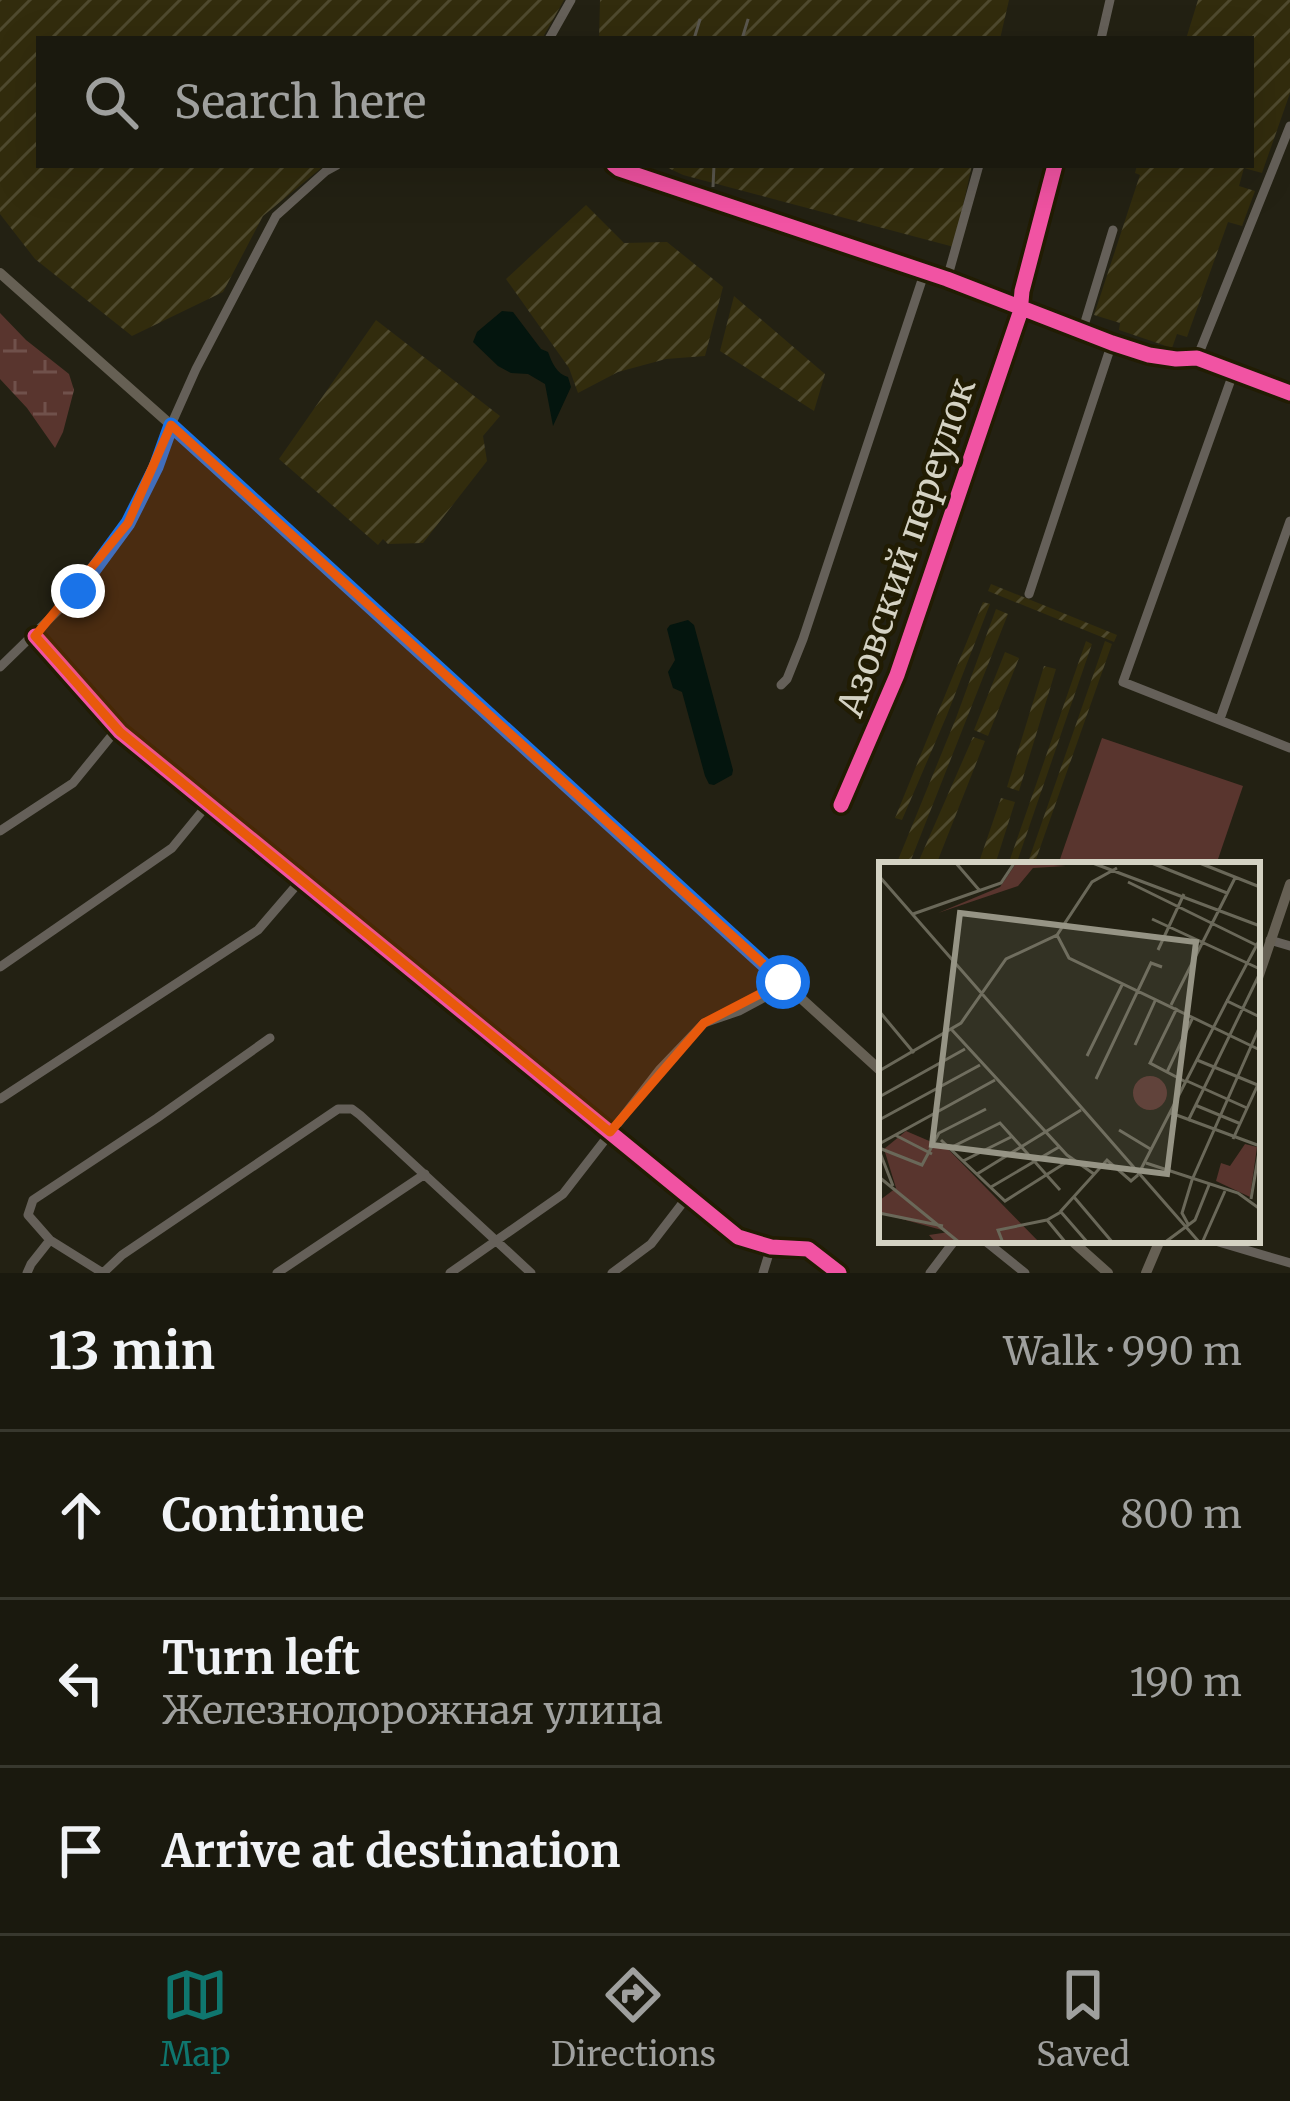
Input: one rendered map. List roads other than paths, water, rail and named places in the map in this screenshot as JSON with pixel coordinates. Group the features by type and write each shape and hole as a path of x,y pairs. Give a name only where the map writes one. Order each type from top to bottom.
{"main road":[{"path":"0,273 879,1069"},
{"path":"1260,972 1290,884"},
{"path":"1074,1243 1108,1273"},
{"path":"1146,1273 1159,1243"}],"street":[{"path":"551,36 571,0"},
{"path":"1102,36 1110,0"},
{"path":"1197,358 1290,126"},
{"path":"0,668 78,591 128,523 194,373 276,216 333,168"},
{"path":"618,168 925,271 1112,343 1149,355 1197,358 1290,393"},
{"path":"947,279 978,168"},
{"name":"Азовский переулок","path":"841,805 896,676 1022,308 1022,291 1054,168"},
{"path":"1082,332 1113,230"},
{"path":"781,685 803,639 925,271"},
{"path":"1029,594 1112,343"},
{"path":"1234,370 1123,682 1290,748"},
{"path":"1220,719 1290,521"},
{"path":"35,636 117,729 738,1237 808,1249 838,1273"},
{"path":"0,831 73,783 117,729"},
{"path":"0,967 172,848 208,804"},
{"path":"0,1100 258,929 301,880"},
{"path":"1270,940 1290,946"},
{"path":"450,1273 563,1194 660,1069 704,1023 739,1011 783,982"},
{"path":"269,1038 33,1200 28,1215 50,1240 103,1273 181,1215 338,1109 347,1108 360,1114 531,1273"},
{"path":"277,1273 425,1174"},
{"path":"613,1273 651,1244 688,1196"},
{"path":"27,1273 50,1240"},
{"path":"930,1273 953,1243"},
{"path":"988,1243 1025,1273"},
{"path":"1222,1243 1290,1263"},
{"path":"763,1273 771,1246"}],"railway":[{"path":"695,36 706,0"},
{"path":"743,36 754,0"},
{"path":"713,187 714,168"}]}
